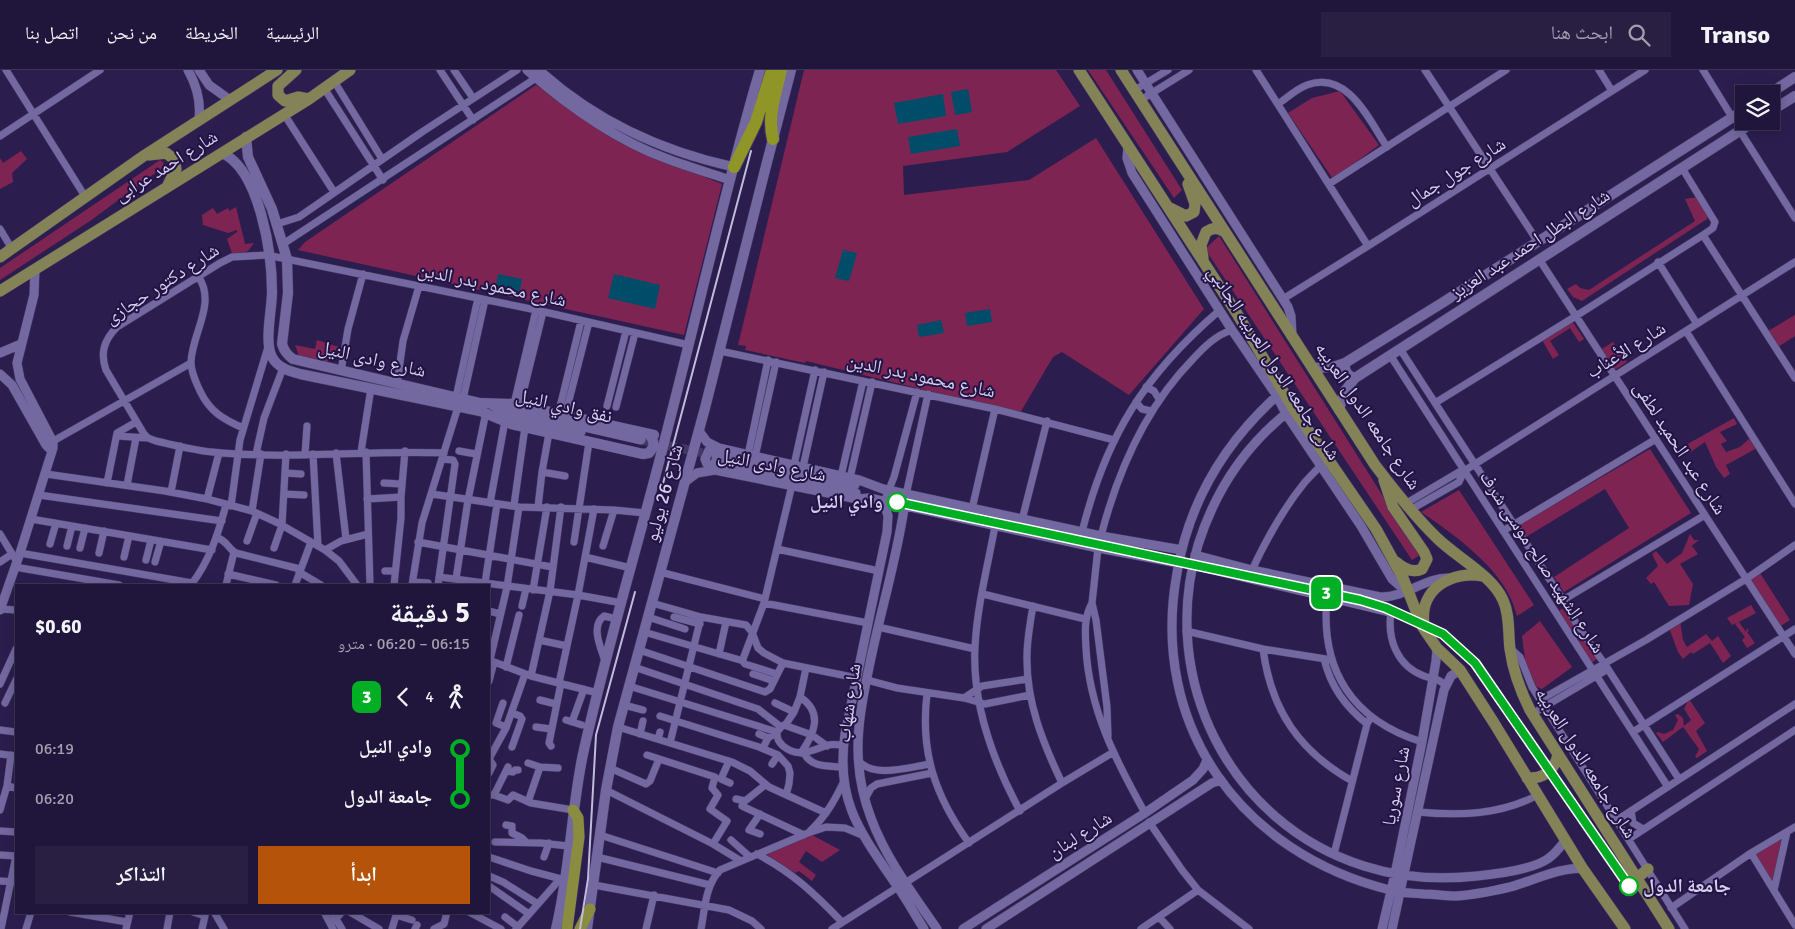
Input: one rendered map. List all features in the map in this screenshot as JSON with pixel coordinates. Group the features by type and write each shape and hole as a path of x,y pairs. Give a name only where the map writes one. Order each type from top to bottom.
{"highway":[{"path":"732,173 756,122 772,70"},
{"path":"773,139 770,122 781,70"},
{"path":"567,929 579,837 578,818 573,810"},
{"path":"580,929 590,908"}],"main road":[{"name":"شارع احمد عرابى","path":"0,257 145,155 277,70"},
{"path":"296,70 280,83 277,89 278,95 285,101 302,97 309,99"},
{"name":"شارع احمد عرابى","path":"0,291 309,99 350,70"},
{"name":"شارع 26 يوليو","path":"556,929 562,879 583,755 760,70"},
{"name":"شارع 26 يوليو","path":"586,929 594,885 606,790 618,727 699,431 791,70"},
{"path":"1079,70 1244,326 1289,411 1325,463 1376,529 1408,589 1423,627 1437,648 1460,670 1565,841 1625,929"},
{"name":"شارع جامعه الدول العربيه","path":"1121,70 1339,410 1383,475 1408,507 1437,539 1494,585 1503,600 1506,610 1510,648 1517,682 1532,714 1669,929"},
{"path":"1780,87 1795,77"},
{"path":"1780,105 1795,96"},
{"name":"شارع البطل احمد عبد العزيز","path":"1313,368 1326,368 1345,363 1735,115"},
{"path":"1732,117 1740,131"},
{"name":"شارع البطل احمد عبد العزيز","path":"1339,410 1344,392 1355,378 1740,131"},
{"path":"246,137 248,157 266,195 287,259 289,276 286,310 271,309"},
{"path":"145,155 163,153 172,156 176,165 168,185"},
{"path":"222,153 232,158 240,166 259,209 270,255 272,278 268,344 271,356 282,368"},
{"path":"1168,207 1186,216 1190,215 1195,208 1183,168"},
{"path":"1204,264 1201,244 1206,232 1212,228 1218,228 1225,232"},
{"name":"شارع وادى النيل","path":"286,310 282,344 288,355 303,361 459,401 483,408 505,422 589,442 643,443 656,434 667,431"},
{"path":"300,374 303,361"},
{"path":"1345,363 1346,371 1351,377 1355,378"},
{"name":"شارع وادى النيل","path":"282,368 300,374 370,388 459,401"},
{"name":"شارع وادى النيل","path":"483,408 517,405 562,416 643,443"},
{"path":"1383,475 1394,507 1427,559 1422,569 1415,572 1403,567 1392,556"},
{"path":"1423,627 1424,610 1433,590 1450,578 1461,574 1483,576"},
{"path":"1527,778 1538,777 1547,773 1554,765 1558,755"},
{"path":"1637,878 1648,869"}],"street":[{"path":"6,70 86,198"},
{"path":"188,70 195,82 199,97 199,119"},
{"path":"199,70 209,85 230,100"},
{"path":"440,70 473,120"},
{"path":"454,70 473,98"},
{"path":"277,224 299,217 382,159 517,70"},
{"path":"527,70 538,74 613,133 667,148 732,173"},
{"name":"شارع جامعه الدول العربيه الجانبي","path":"1137,70 1283,299 1291,316 1292,335"},
{"path":"1136,96 1146,84 1168,70"},
{"path":"1136,96 1152,93 1189,70"},
{"path":"1256,70 1368,246"},
{"path":"1425,70 1538,242"},
{"path":"1329,184 1506,70"},
{"path":"1599,70 1612,91"},
{"name":"شارع جول جمال","path":"1283,299 1645,70"},
{"path":"1703,70 1732,117"},
{"path":"0,136 98,71"},
{"path":"283,244 473,120 538,74"},
{"path":"334,81 382,159"},
{"path":"1278,104 1305,85 1324,81 1333,82 1350,92 1356,99 1387,147"},
{"path":"324,88 383,180"},
{"path":"284,114 334,192"},
{"path":"1740,131 1795,218"},
{"path":"641,142 663,158 732,173"},
{"name":"شارع جامعه الدول العربيه الجانبي","path":"1128,146 1127,158 1132,172 1232,330 1279,394"},
{"path":"663,158 667,148"},
{"path":"1435,403 1713,228 1716,222 1682,168"},
{"path":"0,229 12,249"},
{"path":"1704,235 1795,378"},
{"name":"شارع دكتور حجازى","path":"148,438 136,422 106,370 103,352 110,334 198,276 232,257 270,255 287,259"},
{"name":"شارع محمود بدر الدين","path":"287,259 539,311 689,345"},
{"name":"شارع عبد الحميد لطفى","path":"1539,259 1795,654"},
{"path":"1658,262 1697,324"},
{"name":"شارع الأعناب","path":"1464,471 1795,262"},
{"path":"15,610 0,610 46,474 50,446 20,379 17,363 34,295 35,269"},
{"path":"341,371 348,329 363,274"},
{"path":"198,276 202,282 205,300 191,363 194,379 207,405 218,416 243,428"},
{"path":"397,384 404,341 419,286"},
{"path":"428,583 412,584 418,542 459,401 482,299"},
{"path":"1082,532 1096,485 1114,440 1136,402 1146,387 1184,343 1220,310"},
{"path":"517,405 539,311"},
{"path":"562,416 581,320"},
{"path":"562,416 589,322"},
{"path":"1101,536 1122,470 1151,411 1197,354 1217,336 1232,330"},
{"path":"607,406 626,331"},
{"path":"1686,331 1795,504"},
{"path":"616,407 635,333"},
{"path":"0,353 21,344"},
{"path":"0,562 16,559 192,584 212,550 228,505 243,428 268,344"},
{"name":"شارع الشهيد صالح موسى شرف","path":"1400,349 1563,600 1577,625 1606,666 1679,779"},
{"name":"شارع محمود بدر الدين","path":"720,350 995,409 1114,440"},
{"name":"شارع الشهيد صالح موسى شرف","path":"1390,355 1668,787"},
{"path":"751,456 772,361"},
{"path":"50,446 191,363"},
{"path":"247,540 255,512 258,454 264,418 282,368"},
{"path":"798,466 802,428 815,370"},
{"path":"798,466 811,429 824,372"},
{"path":"0,374 12,385 50,446"},
{"path":"846,477 863,381"},
{"path":"846,477 872,382"},
{"path":"1146,387 1154,391 1159,399"},
{"path":"370,388 363,452 367,499 370,584"},
{"path":"884,502 886,490 894,477 917,392"},
{"path":"906,494 928,394"},
{"path":"1279,394 1246,426 1225,454 1192,516 1178,563 1172,615 1175,674 1191,729 1207,760 1243,806 1267,829 1288,846 1320,865 1352,879 1395,891 1456,896 1510,887 1570,868 1583,869"},
{"path":"1136,402 1142,409 1151,411"},
{"path":"456,579 483,408"},
{"name":"نفق وادي النيل","path":"483,408 643,443"},
{"path":"972,509 995,409"},
{"path":"1289,411 1260,437 1242,458 1223,488 1208,519 1195,555 1188,591 1186,632 1196,692 1210,729 1228,761 1250,791 1276,818 1297,832 1334,854 1363,866 1400,875 1436,878 1482,876 1513,870 1543,862 1555,853 1565,841"},
{"path":"1022,520 1047,421"},
{"path":"107,483 116,436 120,431 136,422"},
{"path":"485,583 505,422"},
{"path":"295,584 299,570 314,544 306,426"},
{"path":"1246,426 1255,428 1259,432 1260,437"},
{"path":"525,427 508,587 500,614 491,661 528,675 598,693"},
{"path":"802,428 811,429"},
{"name":"شارع وادى النيل","path":"699,431 716,459 792,486 858,499 869,498 1098,548 1178,563"},
{"path":"538,507 549,433"},
{"path":"116,436 148,438 219,453 309,454 405,451 443,456 453,460 438,584"},
{"path":"127,485 136,438"},
{"path":"1503,531 1656,439"},
{"path":"574,542 589,442"},
{"path":"171,492 180,446"},
{"path":"394,584 401,518 405,451"},
{"path":"459,451 476,454"},
{"path":"207,499 219,453"},
{"path":"336,453 346,540"},
{"path":"274,548 282,525 286,454"},
{"name":"شارع وادى النيل","path":"685,482 716,459 751,456 846,477 886,490 1022,520 1182,550"},
{"path":"716,459 886,490"},
{"path":"716,459 869,498"},
{"path":"1252,570 1283,510 1325,463"},
{"name":"شارع جامعه الدول العربيه الجانبي","path":"1325,463 1392,579 1400,586 1408,589"},
{"path":"1408,507 1457,483 1464,471"},
{"path":"542,472 565,476"},
{"path":"46,474 171,492 207,499 255,512 325,550 339,561 356,584"},
{"path":"285,474 301,474"},
{"path":"384,483 402,484"},
{"path":"742,660 765,601 792,486"},
{"path":"284,494 304,495"},
{"path":"432,494 517,506 645,513"},
{"name":"شارع شهاب","path":"906,494 878,627 844,745 843,767 844,781 853,814 862,835 937,929"},
{"path":"39,495 222,521"},
{"path":"367,499 401,498"},
{"name":"شارع شهاب","path":"884,502 889,522 868,623 859,720 858,760 865,800 877,834 924,929"},
{"path":"522,606 530,589 537,563 547,507"},
{"path":"490,757 506,728 528,675 539,640 550,591 561,507"},
{"path":"551,746 549,743 551,729 594,509"},
{"path":"603,546 614,510"},
{"path":"1563,600 1705,516"},
{"path":"31,519 212,550"},
{"path":"889,522 895,519 901,523"},
{"path":"50,544 56,523"},
{"path":"67,546 72,526"},
{"path":"995,526 978,620 975,649 977,688 989,740 999,769 1020,811"},
{"path":"80,548 85,528"},
{"path":"99,553 104,531"},
{"path":"0,534 16,559 115,584"},
{"path":"325,550 346,540 368,534"},
{"path":"124,557 129,536"},
{"path":"217,538 226,541 234,552 299,570 320,584"},
{"path":"146,560 151,540"},
{"path":"154,562 161,541"},
{"path":"418,542 552,567"},
{"path":"1540,700 1606,666 1746,579 1795,546"},
{"path":"1098,548 1092,603 1086,619 1086,657 1091,688 1112,753 1147,818 1186,876 1198,890 1248,929"},
{"path":"777,549 879,571"},
{"path":"226,584 234,552"},
{"path":"1195,555 1252,570 1380,597 1393,597 1432,580 1450,578"},
{"path":"585,557 631,568"},
{"path":"1193,565 1391,612 1407,617 1423,627"},
{"path":"384,571 395,571"},
{"path":"660,572 765,601 868,623"},
{"path":"228,574 272,584"},
{"path":"439,577 550,591 622,603"},
{"path":"983,594 1086,619"},
{"path":"1327,597 1325,618 1327,672 1339,696 1367,724"},
{"path":"1380,597 1382,602 1380,610"},
{"path":"652,602 700,621"},
{"path":"1092,603 1096,620 1107,707 1108,739"},
{"path":"1033,606 1027,655 1030,694 1042,738 1062,783"},
{"path":"490,611 500,614"},
{"path":"1391,612 1390,632 1396,651 1407,666 1415,672 1440,680 1445,685 1451,676 1460,670"},
{"path":"506,667 519,615"},
{"path":"606,663 598,642 600,620 604,616 617,619"},
{"path":"648,617 685,629"},
{"path":"674,617 746,626 752,632 758,648 764,654 783,663 806,668 927,694 964,698 980,703 990,703 1030,694"},
{"path":"670,743 700,621"},
{"path":"718,654 726,622"},
{"path":"878,627 975,649"},
{"path":"1633,732 1795,629"},
{"path":"644,632 742,660 745,664 775,678"},
{"path":"1186,632 1263,649 1328,660 1346,690 1371,717 1396,733 1422,742"},
{"path":"539,640 568,646"},
{"name":"شارع سوريا","path":"1400,875 1437,648"},
{"path":"1510,648 1520,657 1532,687 1685,929"},
{"path":"1263,649 1270,686 1296,735 1322,761 1352,782"},
{"path":"639,650 765,692 770,690 783,663"},
{"path":"0,684 15,651"},
{"path":"634,667 758,709 781,728"},
{"path":"763,748 768,738 781,728 794,712 800,696 806,668"},
{"path":"1175,674 1183,676 1191,670"},
{"path":"1532,714 1594,673"},
{"path":"753,674 775,678"},
{"path":"964,698 977,688 1028,679"},
{"path":"5,703 15,682"},
{"name":"شارع سوريا","path":"1382,929 1418,812 1445,685"},
{"path":"629,686 680,703 812,735 827,746"},
{"path":"582,725 569,721 584,689"},
{"path":"1181,699 1189,692 1196,692"},
{"path":"927,694 925,722 932,773 950,816 969,843"},
{"path":"800,696 809,705 814,725 812,735 802,753"},
{"path":"540,700 556,704"},
{"path":"775,702 794,712"},
{"path":"503,703 496,723 517,732"},
{"path":"1617,820 1795,704"},
{"path":"624,705 643,710"},
{"path":"512,713 522,717 512,747"},
{"path":"660,716 763,748 781,758 790,773 786,795"},
{"path":"1334,854 1367,724 1371,717"},
{"path":"640,734 643,721"},
{"path":"536,727 551,729"},
{"path":"618,727 729,761 750,771 765,784 826,813"},
{"path":"781,728 778,740 790,751 802,753 827,746 844,745"},
{"path":"0,730 15,732"},
{"path":"1629,839 1795,730"},
{"path":"658,739 660,732"},
{"path":"760,734 768,738"},
{"path":"772,764 790,751"},
{"path":"802,753 815,764 843,767"},
{"path":"832,929 1112,753"},
{"path":"0,754 13,755 0,810"},
{"path":"647,755 716,778 712,788 718,795 710,809 726,820 713,844"},
{"path":"610,768 646,784 650,781 659,759"},
{"path":"858,760 862,766 875,770 930,764"},
{"name":"شارع لبنان","path":"986,929 1147,818 1193,780 1203,769 1207,760"},
{"path":"729,761 721,779 730,783"},
{"path":"528,764 558,768"},
{"path":"528,802 538,785 540,767"},
{"path":"518,770 513,772 507,769 491,795 508,800 513,796 528,802 573,810"},
{"path":"865,800 871,788 877,784 932,773"},
{"path":"1193,780 1200,782 1202,788"},
{"name":"شارع لبنان","path":"963,929 1147,818 1215,781 1221,780"},
{"path":"806,834 834,802 844,781"},
{"path":"736,798 746,801 765,784"},
{"path":"606,790 713,844 741,861"},
{"path":"1418,812 1464,814 1488,812 1512,806 1538,796"},
{"path":"742,806 806,834"},
{"path":"1631,811 1633,823 1643,830"},
{"path":"760,814 749,830 760,834"},
{"path":"1267,829 1275,825 1276,818"},
{"path":"506,825 512,826 512,834 526,842"},
{"path":"701,929 710,885 718,873 728,866 826,827 845,828 862,835"},
{"path":"1671,908 1751,853 1795,827"},
{"path":"0,831 15,832"},
{"path":"1288,846 1290,837 1297,832"},
{"path":"1774,890 1788,832"},
{"path":"600,835 718,873"},
{"path":"731,840 753,856 785,870 814,892 842,922"},
{"path":"495,842 549,843 568,846"},
{"path":"544,857 549,843"},
{"path":"1751,853 1795,925"},
{"path":"0,856 15,856"},
{"path":"490,857 531,872 562,879"},
{"path":"597,857 710,885"},
{"path":"1543,862 1551,866 1550,875"},
{"path":"1,929 14,882 15,869"},
{"path":"490,876 503,882 538,904"},
{"path":"518,927 562,879"},
{"path":"0,881 14,882"},
{"path":"594,885 706,904 729,910 752,921 761,929"},
{"path":"490,887 529,914"},
{"path":"1141,929 1198,890"},
{"name":"شارع سوريا","path":"1392,929 1395,891"},
{"path":"646,929 654,895"},
{"path":"26,929 30,914"},
{"path":"78,914 127,926"},
{"path":"168,929 170,914"},
{"path":"199,914 205,916 202,929"},
{"path":"215,914 224,929"},
{"path":"353,914 379,929"},
{"path":"392,929 397,914 415,925"},
{"path":"434,929 444,924 446,914"},
{"path":"473,914 501,929"},
{"path":"505,917 518,927 528,929"},
{"path":"1159,917 1170,929"},
{"path":"333,921 342,929"}],"shaded area":[{"path":"804,70 1056,70 1080,106 1007,152 903,166 904,195 1029,180 1096,138 1204,309 1129,395 1062,352 1053,357 1020,413 806,361 805,363 745,350 746,346 738,345"},
{"path":"1088,70 1106,70 1182,190 1174,198"},
{"path":"536,85 607,134 722,184 684,335 298,250 305,242"},
{"path":"1340,91 1379,145 1333,179 1288,113 1312,98"},
{"path":"21,151 27,159 12,173 13,182 0,189 0,158 3,163"},
{"path":"160,160 164,163 162,168 90,221 0,280 0,268"},
{"path":"1698,197 1708,216 1707,219 1582,301 1573,297 1567,289 1576,284 1580,288 1589,290 1695,221 1685,199"},
{"path":"236,207 245,244 254,243 248,251 233,256 227,239 237,230 228,233 203,225 202,215 213,208 217,214 228,208 229,211"},
{"path":"1219,236 1420,555 1412,560 1205,249"},
{"path":"1795,315 1795,336 1778,347 1768,331"},
{"path":"1572,321 1584,339 1579,342 1570,328 1550,341 1559,355 1553,359 1542,340"},
{"path":"317,340 339,347 331,359 322,365 300,359 295,345 315,349"},
{"path":"1613,342 1627,362 1613,371 1600,350"},
{"path":"1734,418 1737,424 1720,432 1727,441 1721,444 1726,452 1740,447 1751,437 1757,448 1726,465 1730,474 1724,478 1716,467 1705,442 1689,453 1684,446"},
{"path":"1650,449 1691,513 1564,592 1554,577 1629,528 1605,489 1526,537 1519,525"},
{"path":"1459,490 1534,605 1517,616 1507,591 1498,577 1479,556 1421,512"},
{"path":"1690,534 1694,540 1699,540 1689,548 1692,546 1698,554 1680,564 1693,584 1689,605 1669,606 1654,582 1651,584 1646,578 1658,566 1652,554 1656,551 1667,564 1682,553"},
{"path":"1760,573 1790,620 1779,627 1749,580"},
{"path":"1751,605 1756,613 1739,622 1746,632 1747,628 1749,631 1747,632 1755,643 1747,648 1742,640 1745,637 1735,624 1738,622 1732,625 1727,618"},
{"path":"1565,607 1598,658 1590,664 1557,612"},
{"path":"1540,621 1572,667 1542,689 1533,685 1526,666 1522,636"},
{"path":"1680,621 1683,640 1687,647 1706,634 1712,641 1718,636 1731,656 1723,663 1710,643 1693,654 1691,652 1683,659 1678,652 1669,628"},
{"path":"1689,699 1705,723 1696,731 1707,751 1697,758 1695,757 1699,749 1683,727 1663,742 1656,733 1664,734 1673,730 1678,720 1675,715 1678,714 1683,718 1684,726 1691,720 1684,709"},
{"path":"1786,833 1773,888 1752,853"},
{"path":"812,835 840,850 822,862 806,851 799,862 816,875 812,881 799,871 795,873 766,854"}],"water":[{"path":"968,89 972,112 955,115 951,92"},
{"path":"943,94 946,116 898,124 894,103"},
{"path":"957,129 960,146 911,154 908,137"},
{"path":"843,250 857,253 849,281 835,278"},
{"path":"498,274 522,279 520,291 496,286"},
{"path":"614,274 660,285 655,309 608,298"},
{"path":"990,309 992,322 967,326 965,313"},
{"path":"941,320 944,333 919,337 917,325"}],"tunnel":[{"path":"641,440 713,455"}],"railway":[{"path":"660,495 751,151"},
{"path":"580,929 588,879 596,735 635,592"}],"metro line":[{"name":"3","path":"897,502 1360,600 1386,608 1443,634 1475,663 1629,886"}],"place":[{"name":"وادي النيل","path":"897,502"},
{"name":"جامعة الدول","path":"1629,886"}]}
